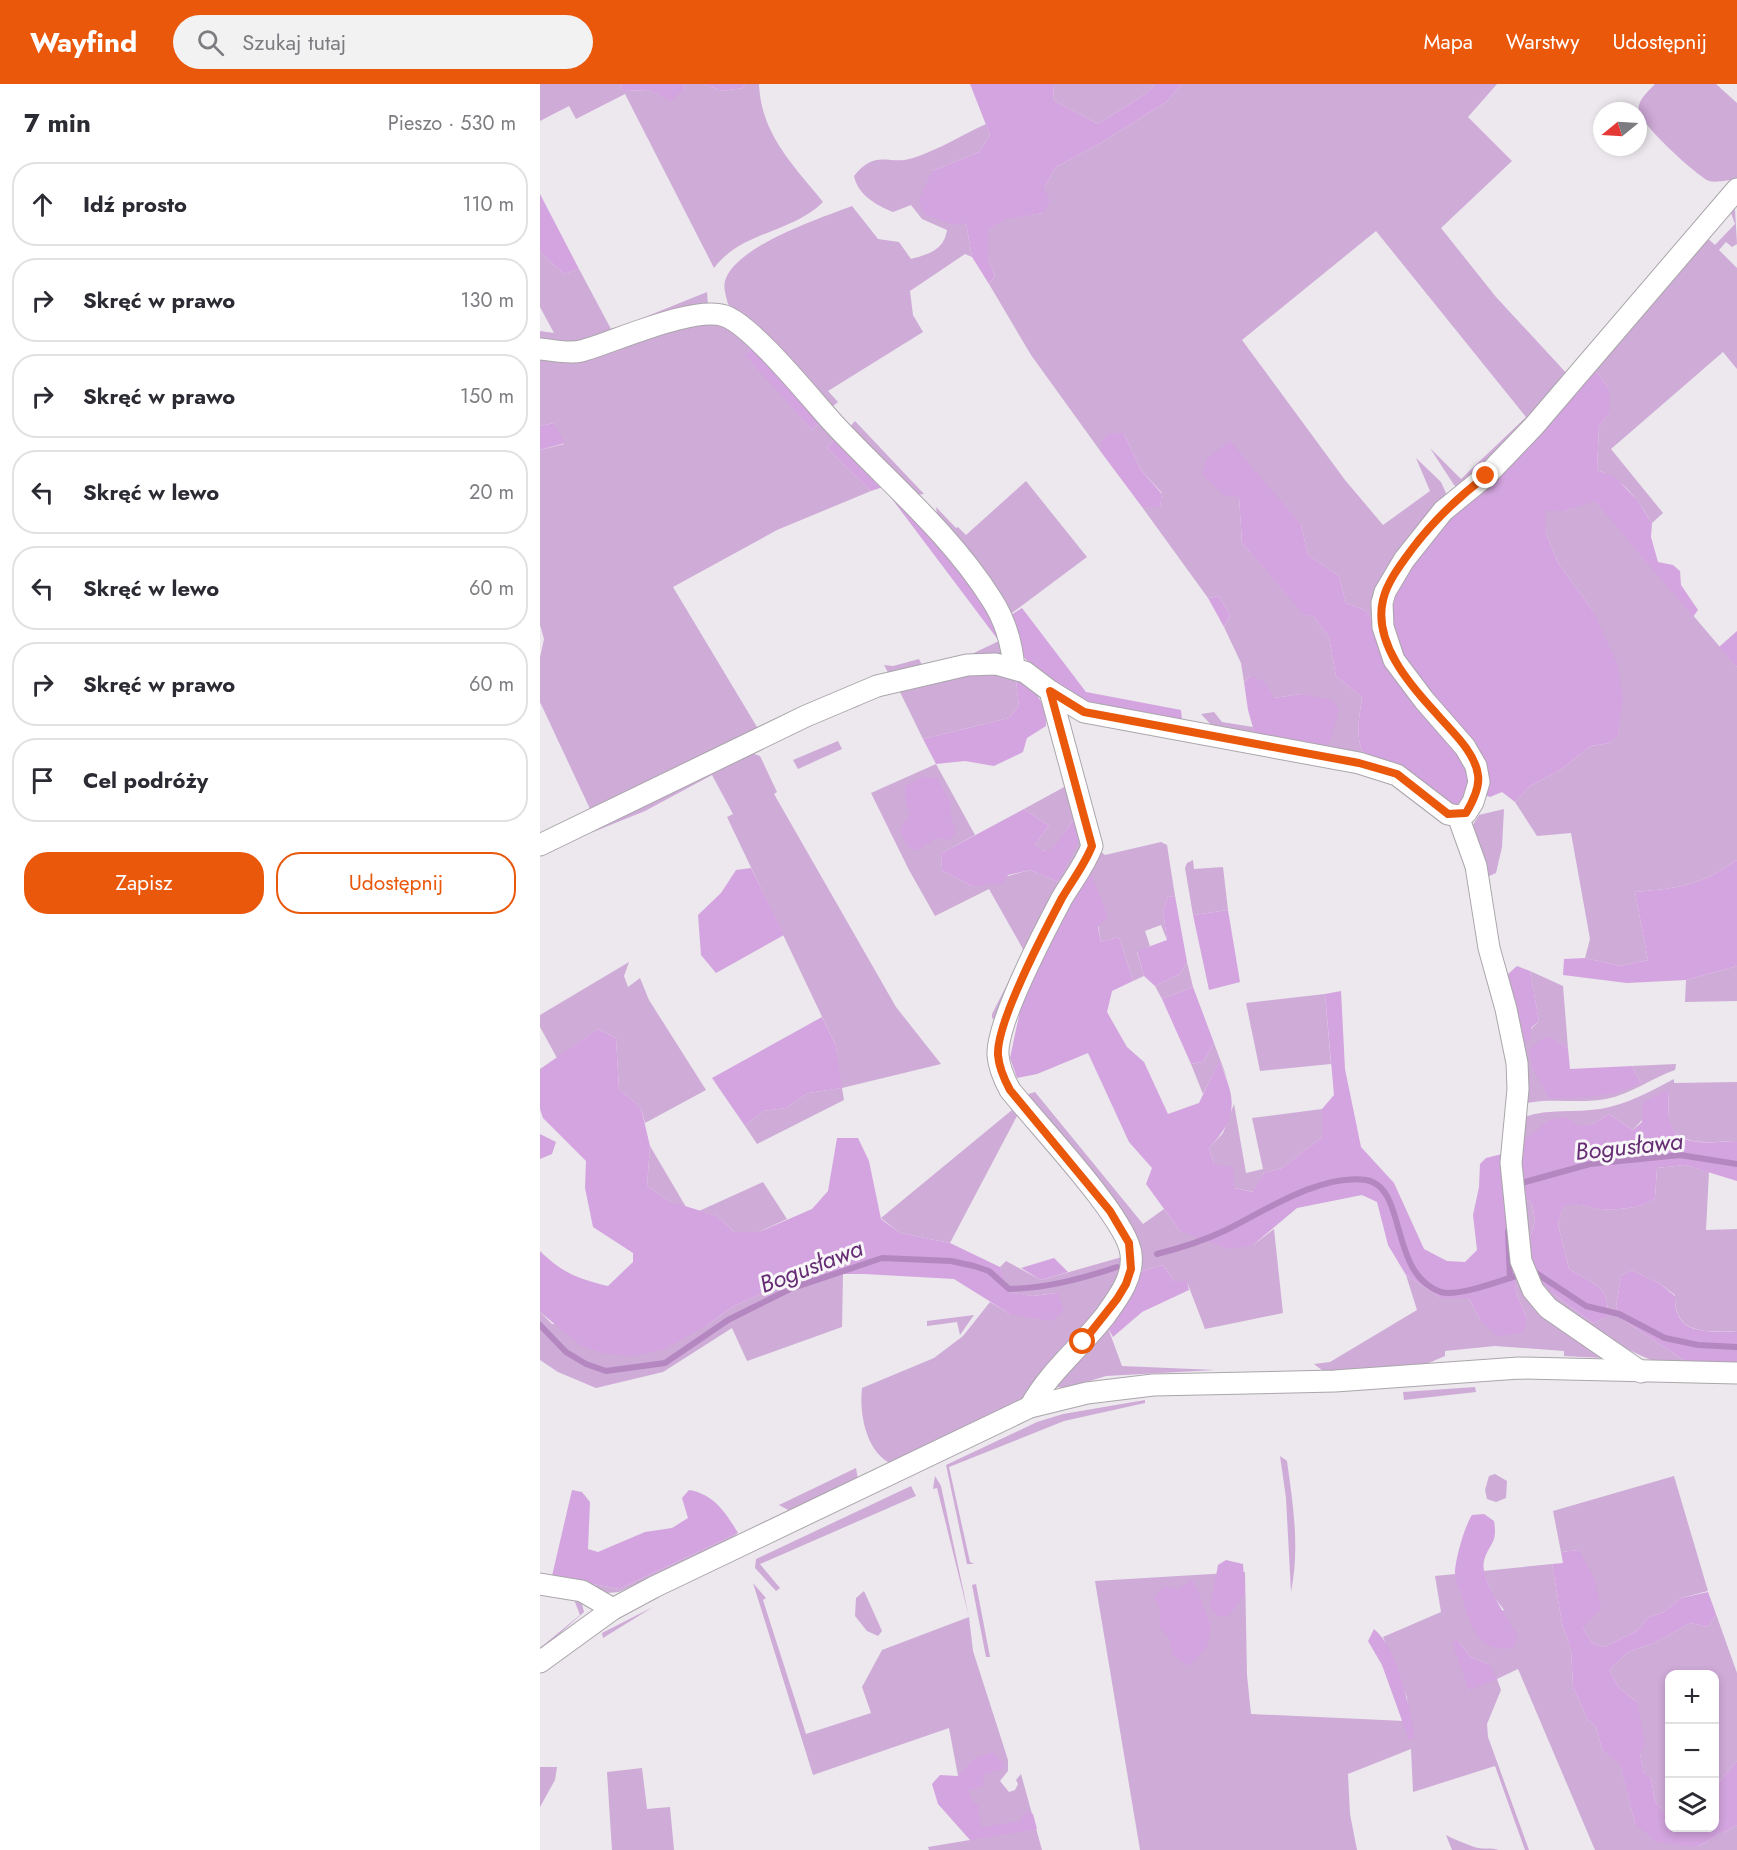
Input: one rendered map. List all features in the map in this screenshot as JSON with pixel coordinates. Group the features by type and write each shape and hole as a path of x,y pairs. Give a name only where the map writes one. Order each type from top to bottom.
{"street":[{"path":"540,845 806,716 877,687 967,665 996,664 1025,672 1084,712 1359,763 1397,774 1448,814 1458,816 1466,813 1473,802 1478,774 1465,747 1424,700 1394,660 1383,627 1382,603 1385,592 1404,560 1443,511 1486,476 1534,426 1737,189"},
{"path":"540,350 578,352 694,316 724,316 737,322 771,355 870,463 926,516 975,575 1003,619 1014,668"},
{"path":"1030,1407 1042,1385 1083,1342 1117,1299 1131,1269 1129,1243 1122,1229 1088,1183 1010,1090 1001,1072 998,1055 999,1038 1012,1002 1062,898 1092,846 1050,691"},
{"path":"1458,816 1476,866 1489,948 1506,1009 1517,1063 1518,1089 1511,1163 1521,1260 1533,1290 1548,1308 1641,1372"},
{"path":"540,1662 613,1609 729,1550 1030,1407 1088,1393 1142,1386 1335,1381 1519,1368 1737,1373"},
{"path":"540,1584 582,1592 613,1609"}],"shaded area":[{"path":"540,84 620,84 623,91 649,90 671,100 685,89 683,84 704,84 722,91 743,88 745,84 759,84 761,102 772,134 790,162 823,202 797,220 738,246 714,268 625,94 576,119 569,106 540,121"},
{"path":"620,84 683,84 685,89 671,101 649,90 623,91"},
{"path":"704,84 745,84 743,88 722,91"},
{"path":"970,84 1054,84 1053,100 1098,124 1147,93 1155,84 1182,84 1166,102 1099,144 1056,167 1044,188 1050,201 1043,213 1006,219 988,230 988,259 995,276 989,284 972,257 966,223 953,225 924,214 919,200 932,171 979,152 990,135"},
{"path":"1054,84 1155,84 1147,93 1098,124 1053,100"},
{"path":"1182,84 1497,84 1468,117 1512,161 1441,228 1496,297 1570,377 1460,488 1454,485 1430,448 1461,479 1526,417 1376,231 1242,340 1345,480 1383,525 1430,491 1416,458 1441,482 1446,493 1381,636 1365,610 1346,603 1339,576 1308,555 1301,525 1239,497 1242,543 1304,614 1313,616 1329,637 1336,676 1362,697 1359,738 1367,760 1324,748 1301,694 1274,698 1250,676 1244,682 1241,663 1224,627 1230,615 1219,596 1208,598 1142,507 1160,507 1162,493 1141,470 1124,434 1101,441 1101,452 1031,355 989,284 995,276 988,259 988,230 1006,218 1043,213 1044,188 1056,167 1099,144 1166,102"},
{"path":"1655,84 1716,84 1737,103 1737,179 1709,181 1682,160 1647,124 1647,102 1641,102"},
{"path":"986,124 990,135 979,152 932,171 966,223 972,257 965,254 910,291 913,315 923,332 828,391 838,402 827,411 728,304 724,284 732,268 761,245 852,206 878,239 899,242 911,259 935,250 943,242 947,230 922,219 911,205 893,212 880,206 859,189 854,176 869,162 913,158 941,147"},
{"path":"540,194 579,269 564,274 540,252"},
{"path":"1735,209 1737,244 1732,247 1726,242 1719,250 1737,268 1737,369 1723,352 1611,449 1663,513 1652,523 1623,485 1597,470 1599,426 1609,414 1609,388 1592,367 1704,235 1715,245 1735,224 1731,213"},
{"path":"540,252 564,274 579,269 611,329 621,326 578,344 540,342 540,331 554,333 540,307"},
{"path":"707,292 708,305 646,325 640,319"},
{"path":"700,322 729,328 752,347 746,354 812,430 823,420 837,436 827,448 871,491 777,530 673,587 760,732 549,833 540,833 591,811 540,702 540,657 544,639 540,625 540,450 564,444 554,423 540,426 540,355 580,357 609,353"},
{"path":"752,347 823,420 812,430 745,355"},
{"path":"1592,367 1609,388 1609,414 1599,426 1597,470 1615,477 1637,500 1652,523 1651,537 1658,562 1673,565 1680,571 1681,585 1698,610 1693,617 1595,501 1564,511 1545,511 1545,531 1558,563 1593,611 1617,663 1623,697 1618,736 1610,743 1591,746 1560,770 1530,786 1515,802 1502,792 1490,797 1483,794 1396,655 1388,596 1423,543"},
{"path":"855,421 924,494 909,496 846,431"},
{"path":"554,423 565,443 540,450 540,426"},
{"path":"1110,433 1124,434 1141,470 1162,494 1160,507 1142,507 1101,452 1101,441"},
{"path":"837,436 963,571 995,619 999,641 883,487 871,491 827,448"},
{"path":"1230,441 1301,525 1308,555 1339,576 1346,603 1365,610 1462,750 1473,784 1460,804 1450,805 1367,760 1359,738 1362,697 1336,676 1329,637 1313,616 1304,615 1242,543 1239,497 1224,495 1202,474 1207,458"},
{"path":"1026,481 1087,557 1008,616 938,523 936,507 966,535"},
{"path":"1595,500 1737,667 1737,860 1712,875 1689,884 1635,892 1648,960 1621,966 1585,958 1590,939 1571,833 1537,836 1515,802 1530,786 1560,770 1591,746 1610,743 1618,735 1620,717 1593,611 1558,563 1545,531 1545,511 1564,511"},
{"path":"1219,596 1230,615 1224,627 1208,598"},
{"path":"1022,608 1086,692 1181,710 1182,720 1084,707 1035,669 1020,653 1008,617"},
{"path":"1737,631 1737,667 1719,647"},
{"path":"999,641 1004,649 1001,654 957,661"},
{"path":"919,659 923,667 890,676 884,665 893,666"},
{"path":"970,669 1015,673 1019,706 1009,718 923,739 899,690 865,700 855,708 847,708 862,698"},
{"path":"1015,673 1038,696 1044,709 1046,726 1027,738 1023,752 994,766 965,761 936,764 923,739 1009,718 1019,706"},
{"path":"1250,676 1265,682 1274,698 1301,694 1333,700 1339,710 1330,742 1324,748 1256,738 1248,710 1244,682"},
{"path":"1214,712 1222,722 1253,727 1256,738 1215,729 1201,714"},
{"path":"1052,740 1061,751 1084,843 996,1021 992,1018 992,1014 1024,951 989,889 935,916 909,870 871,793 936,764 975,835 942,853 941,870 972,886 1030,870 1058,882 1074,819 1052,850 1041,851 1035,844 1049,826 1024,809 1066,786"},
{"path":"838,741 842,749 798,769 793,760"},
{"path":"749,752 760,756 777,792 774,794 896,1007 941,1064 842,1088 844,1100 757,1144 745,1126 763,1111 786,1108 808,1093 841,1088 836,1046 727,817 733,814 712,775 645,811 593,832 605,820"},
{"path":"923,777 937,778 951,804 951,818 956,830 950,840 936,838 916,851 906,845 900,829 910,815 905,801 905,786"},
{"path":"1024,809 1049,826 1035,844 1042,851 1052,849 1075,818 1080,838 1058,882 1030,870 1008,875 1004,883 972,886 941,870 942,853"},
{"path":"1504,809 1502,847 1496,873 1485,878 1471,828 1479,815"},
{"path":"1161,842 1167,845 1175,896 1168,897 1163,911 1167,940 1161,925 1145,931 1150,946 1137,952 1144,976 1133,981 1119,937 1101,942 1089,869 1100,851 1105,855"},
{"path":"1193,860 1194,869 1223,867 1228,910 1193,915 1185,868 1187,863"},
{"path":"1737,860 1737,966 1686,980 1627,983 1563,975 1564,959 1585,958 1621,966 1648,960 1635,892 1689,884 1724,869"},
{"path":"751,868 784,935 716,973 701,955 698,915 721,893 736,870"},
{"path":"1089,869 1108,917 1098,927 1101,942 1119,937 1133,981 1112,991 1107,1012 1127,1047 1144,1062 1168,1114 1199,1103 1219,1061 1229,1086 1232,1107 1226,1126 1209,1148 1214,1164 1233,1167 1234,1188 1253,1192 1264,1173 1282,1168 1322,1137 1322,1109 1334,1095 1325,994 1341,991 1345,1069 1361,1147 1394,1183 1424,1249 1447,1261 1465,1262 1477,1250 1473,1215 1479,1187 1480,1164 1486,1158 1506,1153 1516,1292 1527,1319 1523,1333 1497,1336 1480,1320 1469,1298 1441,1298 1406,1275 1388,1245 1377,1202 1362,1195 1297,1208 1253,1245 1228,1249 1180,1231 1146,1184 1152,1168 1129,1142 1088,1053 1037,1074 1017,1078 1010,1058 1024,992"},
{"path":"1175,896 1187,962 1180,974 1155,986 1144,976 1137,951 1167,940 1163,911 1168,897"},
{"path":"1228,910 1240,982 1209,990 1193,915"},
{"path":"629,962 624,976 628,987 640,978 649,1000 706,1090 645,1123 641,1108 619,1089 616,1038 598,1029 557,1058 540,1027 540,1015"},
{"path":"1187,962 1193,987 1162,999 1155,986 1180,974"},
{"path":"1517,966 1530,971 1539,1021 1531,1028 1531,1038 1525,1042 1519,1041 1506,984 1507,975"},
{"path":"1737,966 1737,1001 1685,1002 1686,980"},
{"path":"1530,971 1563,986 1568,1048 1548,1036 1533,1069 1641,1083 1632,1066 1676,1064 1675,1070 1606,1099 1522,1104 1519,1041 1539,1021"},
{"path":"1193,987 1214,1043 1203,1062 1191,1064 1162,999"},
{"path":"1325,994 1331,1064 1260,1071 1246,1003"},
{"path":"822,1017 836,1046 842,1088 808,1093 786,1108 763,1111 745,1126 712,1078"},
{"path":"598,1029 616,1038 619,1089 641,1108 650,1146 647,1186 669,1201 717,1216 734,1232 759,1232 812,1209 828,1191 837,1138 858,1138 869,1161 881,1219 900,1233 950,1243 1000,1267 1008,1292 1032,1296 1058,1293 1064,1311 1052,1321 1010,1314 954,1279 864,1274 805,1274 732,1307 706,1326 662,1350 633,1356 603,1353 580,1345 540,1312 540,1251 571,1274 608,1286 633,1262 633,1253 593,1227 585,1188 586,1161 543,1118 540,1109 540,1069"},
{"path":"1549,1036 1568,1048 1570,1069 1632,1066 1641,1083 1618,1092 1596,1096 1549,1098 1533,1069 1529,1051 1538,1041"},
{"path":"1214,1043 1227,1078 1219,1062 1203,1094 1191,1064 1203,1062"},
{"path":"1674,1079 1674,1083 1737,1082 1737,1141 1699,1142 1681,1137 1670,1123 1669,1090 1633,1130 1609,1114 1593,1124 1517,1146 1521,1118 1541,1113 1610,1107 1638,1097"},
{"path":"1669,1089 1670,1122 1674,1131 1681,1137 1698,1142 1737,1141 1737,1181 1685,1165 1657,1168 1655,1198 1650,1202 1629,1208 1614,1209 1600,1209 1577,1204 1563,1207 1558,1225 1569,1269 1598,1287 1606,1299 1607,1317 1593,1323 1556,1296 1539,1278 1527,1248 1535,1221 1532,1203 1523,1198 1517,1146 1548,1121 1565,1117 1580,1126 1593,1124 1609,1114 1633,1130 1642,1122 1642,1103"},
{"path":"1035,1092 1143,1224 1164,1209 1180,1231 1253,1245 1274,1229 1283,1313 1205,1329 1187,1282 1174,1281 1163,1265 1142,1271 1142,1253 1134,1231 1025,1095"},
{"path":"1234,1104 1246,1173 1263,1169 1252,1118 1322,1109 1322,1137 1282,1168 1264,1173 1254,1192 1234,1188 1214,1164 1209,1148 1223,1133"},
{"path":"1012,1110 1017,1116 950,1243 900,1233 881,1218"},
{"path":"540,1134 556,1142 552,1154 540,1159"},
{"path":"650,1146 686,1207 669,1201 647,1186"},
{"path":"1685,1165 1709,1172 1706,1230 1737,1229 1737,1332 1703,1331 1686,1324 1680,1318 1676,1308 1675,1295 1659,1283 1631,1270 1621,1276 1616,1307 1622,1319 1688,1363 1652,1360 1640,1355 1607,1338 1542,1291 1534,1282 1525,1260 1518,1183 1523,1198 1532,1203 1535,1221 1527,1248 1530,1264 1556,1296 1593,1323 1607,1317 1606,1299 1598,1287 1569,1269 1558,1225 1563,1206 1577,1204 1600,1209 1614,1209 1629,1208 1650,1202 1655,1198 1657,1168"},
{"path":"763,1182 787,1219 759,1232 734,1232 717,1216 699,1211"},
{"path":"1122,1257 1118,1284 1020,1402 892,1464 876,1451 870,1442 863,1420 862,1388 934,1358 963,1336 990,1302 1010,1314 1057,1293 1032,1296 1007,1292 1000,1267 1006,1261 1041,1280"},
{"path":"1054,1258 1068,1272 1041,1280 1021,1268"},
{"path":"1163,1265 1174,1281 1187,1281 1189,1290 1142,1312 1113,1337 1108,1328 1142,1271"},
{"path":"1513,1265 1605,1356 1602,1358 1564,1356 1564,1351 1495,1346 1445,1351 1445,1356 1424,1365 1326,1373 1314,1364 1330,1362 1417,1310 1406,1275 1441,1298 1469,1298 1480,1320 1527,1319 1516,1292"},
{"path":"1631,1270 1659,1283 1675,1296 1676,1309 1686,1325 1703,1331 1737,1332 1737,1364 1688,1363 1622,1319 1616,1307 1621,1276"},
{"path":"805,1274 843,1274 842,1327 747,1361 732,1328 663,1372 596,1388 558,1372 540,1360 540,1312 552,1324 706,1326 732,1307"},
{"path":"974,1315 960,1335 957,1322 927,1326 927,1321"},
{"path":"1108,1328 1122,1366 1215,1370 1106,1376 1067,1388 1056,1387 1056,1383"},
{"path":"1475,1387 1476,1392 1404,1400 1403,1392"},
{"path":"1145,1400 1145,1403 1064,1421 949,1467 970,1562 974,1564 967,1564 946,1465 1037,1422 1063,1414"},
{"path":"1280,1456 1287,1461 1295,1526 1294,1576 1291,1592 1286,1498"},
{"path":"856,1468 858,1480 804,1506 788,1510 779,1505"},
{"path":"1495,1474 1507,1481 1506,1498 1496,1502 1487,1499 1485,1490 1489,1476"},
{"path":"935,1476 941,1486 969,1617 937,1488 933,1489"},
{"path":"1674,1476 1708,1591 1681,1598 1664,1612 1649,1617 1637,1631 1604,1647 1592,1643 1583,1628 1579,1550 1561,1552 1553,1511"},
{"path":"911,1486 916,1496 760,1564 780,1588 776,1591 755,1568 756,1559"},
{"path":"572,1490 582,1492 590,1502 588,1549 598,1552 645,1532 672,1528 688,1518 682,1498 689,1490 712,1500 724,1512 738,1533 619,1589 552,1576"},
{"path":"1484,1514 1494,1521 1495,1529 1494,1539 1484,1561 1486,1578 1518,1637 1513,1648 1491,1647 1478,1636 1473,1629 1455,1576 1455,1567 1469,1520 1472,1515"},
{"path":"738,1533 731,1539 619,1592 607,1593 556,1581 552,1576 619,1589"},
{"path":"1579,1550 1595,1580 1601,1608 1583,1628 1592,1643 1604,1647 1637,1631 1649,1617 1664,1612 1681,1598 1708,1592 1716,1614 1708,1627 1690,1623 1654,1643 1628,1652 1609,1670 1619,1688 1637,1702 1645,1743 1640,1754 1644,1774 1651,1778 1655,1801 1665,1813 1665,1832 1719,1832 1719,1782 1737,1761 1737,1825 1697,1847 1656,1842 1635,1823 1620,1764 1602,1750 1596,1726 1588,1720 1573,1687 1571,1650 1562,1623 1552,1564 1563,1563 1561,1552"},
{"path":"1226,1560 1243,1564 1245,1593 1229,1616 1218,1616 1210,1608 1218,1565"},
{"path":"1552,1564 1562,1623 1571,1650 1573,1687 1588,1720 1596,1726 1602,1750 1620,1763 1635,1823 1697,1847 1737,1825 1737,1850 1595,1850 1518,1669 1497,1679 1501,1690 1487,1724 1488,1737 1529,1850 1525,1850 1495,1766 1413,1792 1411,1749 1348,1774 1350,1814 1357,1850 1140,1850 1095,1581 1245,1572 1247,1675 1251,1714 1404,1721 1410,1740 1407,1697 1383,1637 1441,1612 1435,1576 1455,1574 1471,1623 1504,1610 1494,1597 1483,1571","holes":["1458,1641 1471,1657 1489,1664 1469,1690"]},
{"path":"1192,1580 1211,1625 1207,1647 1189,1666 1173,1655 1169,1638 1160,1627 1160,1609 1154,1597 1164,1587 1178,1589"},
{"path":"753,1583 766,1598 763,1600 806,1734 871,1713 862,1687 882,1650 969,1617 973,1651 1008,1760 1008,1771 1000,1781 1009,1792 1015,1790 1018,1784 1016,1780 1021,1774 1042,1850 929,1850 928,1847 970,1840 949,1728 813,1775"},
{"path":"976,1584 990,1657 986,1657 972,1585"},
{"path":"864,1591 882,1631 878,1636 867,1631 855,1616 856,1598"},
{"path":"573,1597 581,1600 584,1612 540,1651 540,1648 580,1615"},
{"path":"653,1607 603,1638 602,1633"},
{"path":"1716,1614 1737,1673 1737,1761 1719,1782 1719,1670 1665,1670 1665,1813 1655,1801 1651,1778 1644,1775 1640,1754 1637,1702 1619,1688 1609,1670 1628,1652 1654,1643 1690,1623 1708,1627"},
{"path":"1374,1629 1390,1650 1401,1679 1415,1737 1409,1740 1382,1665 1368,1641"},
{"path":"1458,1641 1471,1657 1489,1664 1497,1679 1469,1690 1452,1642"},
{"path":"993,1752 1004,1764 1003,1769 984,1774 983,1786 968,1790 972,1801 978,1805 981,1827 1021,1821 1022,1815 1027,1812 1033,1814 1037,1829 970,1840 938,1804 932,1784 940,1775 958,1776 975,1758"},
{"path":"540,1767 557,1767 555,1780 540,1807"},
{"path":"642,1768 647,1809 670,1807 674,1850 612,1850 607,1772"},
{"path":"1446,1835 1477,1848 1499,1850 1452,1850"}],"waterway":[{"name":"Bogusława","path":"1525,1182 1590,1164 1680,1155 1737,1164"},
{"name":"Bogusława","path":"1157,1254 1217,1234 1312,1188 1349,1179 1366,1180 1379,1186 1388,1198 1405,1250 1413,1268 1424,1282 1441,1292 1448,1293 1478,1288 1516,1276"},
{"name":"Bogusława","path":"1508,1231 1510,1278"},
{"name":"Bogusława","path":"540,1325 566,1352 586,1364 606,1371 665,1363 728,1320 790,1289 882,1258 951,1261 974,1266 989,1271 1009,1289 1064,1282 1117,1267"},
{"path":"1533,1271 1586,1306 1619,1314 1665,1338 1698,1345 1737,1347"}],"route":[{"path":"1083,1342 1104,1317 1126,1284 1131,1269 1129,1243 1110,1211 1010,1090 1001,1072 998,1055 999,1038 1012,1002 1062,898 1092,846 1050,691 1084,712 1208,734 1259,746 1315,754 1397,774 1448,814 1458,816 1466,813 1473,802 1479,782 1476,766 1465,747 1424,700 1394,660 1383,627 1382,603 1385,592 1404,560 1429,527 1455,499 1486,476"}]}
